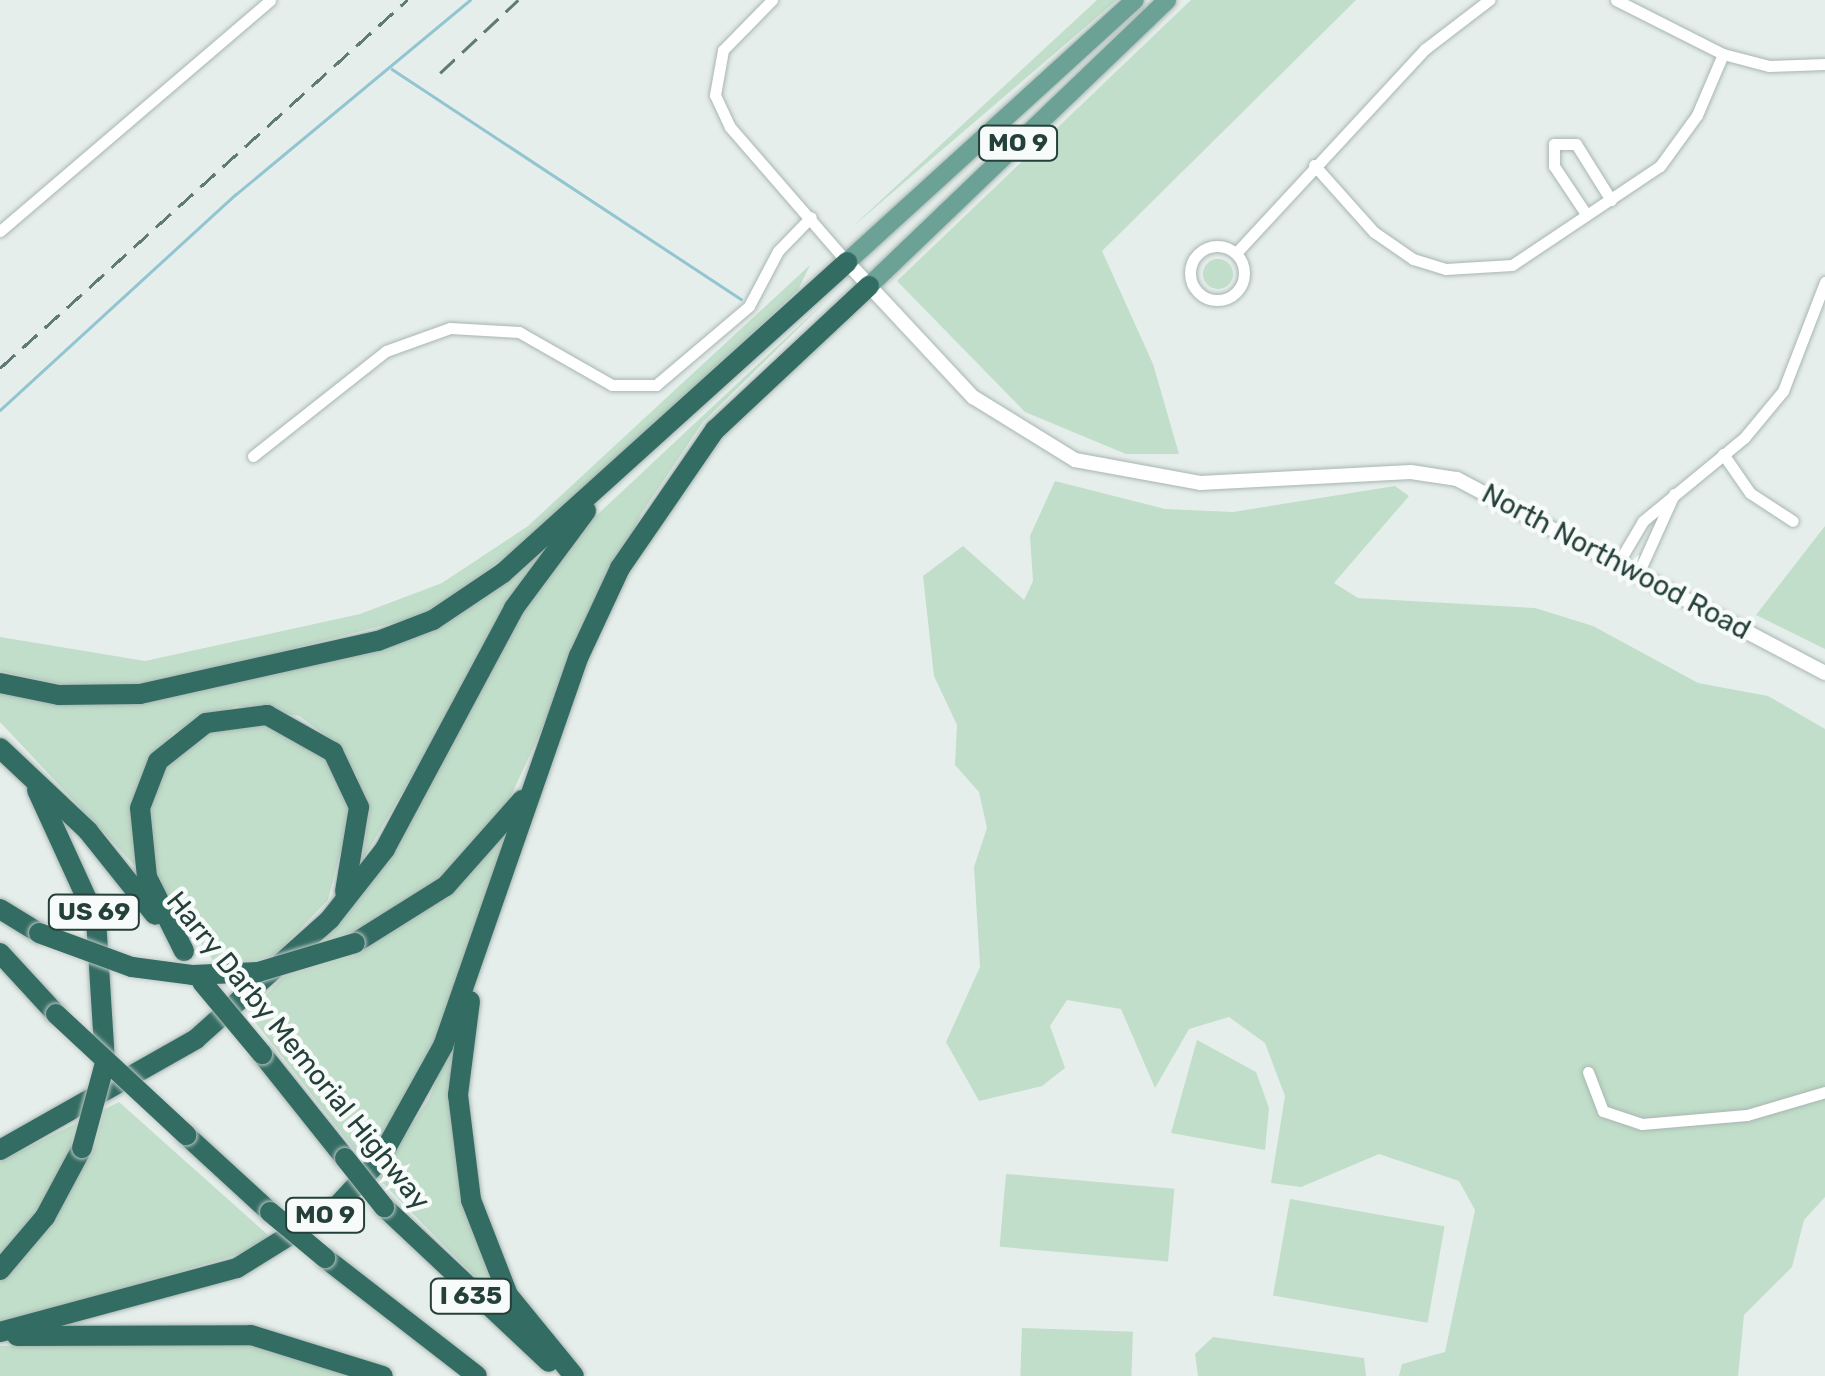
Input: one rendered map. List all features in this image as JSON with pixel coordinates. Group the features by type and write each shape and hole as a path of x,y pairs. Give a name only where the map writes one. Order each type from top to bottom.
{"highway":[{"name":"MO 9","path":"1,1149 196,1040 330,919 384,849 514,608 611,477 847,262"},
{"name":"MO 9","path":"0,1334 237,1268 338,1206 418,1101 491,914 542,762 620,568 683,469 749,395 869,286"},
{"path":"0,683 59,695 140,694 404,633 483,590 611,477"},
{"path":"184,951 147,877 141,800 167,750 220,718 296,724 346,771 359,808 356,849 330,919"},
{"name":"Harry Darby Memorial Highway","path":"0,748 88,831 184,951 202,982 384,1207 566,1376"},
{"path":"0,909 39,932 132,967 193,975 258,972 355,943 467,868 542,762"},
{"name":"US 69","path":"0,1270 45,1217 82,1148 104,1063 107,992 96,919 29,775"},
{"path":"491,914 460,1059 463,1165 508,1295 574,1376"},
{"name":"I 635","path":"0,953 56,1014 270,1212 477,1376"},
{"path":"0,968 24,979"},
{"path":"0,1334 251,1335 384,1376"}],"main road":[{"name":"MO 9","path":"847,262 1136,0"},
{"name":"MO 9","path":"869,286 1167,0"}],"street":[{"path":"0,231 270,0"},
{"path":"772,0 723,50 715,95 730,127 847,262"},
{"path":"1236,254 1425,49 1489,0"},
{"path":"1616,0 1723,54 1768,66 1825,64"},
{"path":"1314,165 1393,248 1446,269 1512,265 1611,200 1681,142 1723,54"},
{"path":"1586,214 1554,166 1554,144 1576,144 1611,200"},
{"path":"253,456 386,351 450,328 519,332 605,382 656,385 749,306 778,250 810,217"},
{"path":"1216,246 1236,254 1244,272 1237,292 1218,301 1199,294 1190,274 1198,255 1216,246"},
{"name":"North Northwood Road","path":"847,262 973,396 1076,460 1200,483 1410,472 1457,479 1825,673"},
{"path":"1616,565 1674,491 1724,454 1783,391 1825,282"},
{"path":"1724,454 1750,493 1793,522"},
{"path":"1638,576 1674,491"},
{"path":"1588,1072 1603,1111 1642,1124 1747,1115 1825,1092"}],"green space":[{"path":"1097,0 1117,0 851,228"},
{"path":"1191,0 1356,0 1102,251 1153,364 1179,454 1126,454 1025,412 897,281"},
{"path":"1218,259 1229,263 1233,274 1229,285 1218,289 1207,285 1203,274 1207,263"},
{"path":"810,265 798,290 544,528 428,614 152,684 64,685 0,671 0,637 145,661 360,614 442,583 528,526"},
{"path":"834,293 703,422 641,514 505,809 426,893 340,941 323,964 435,903 515,820 437,1043 368,1167 248,1013 341,919 525,606 582,529"},
{"path":"1055,481 1165,509 1233,512 1395,486 1409,496 1334,583 1358,598 1535,608 1593,626 1698,683 1768,696 1825,729 1825,1197 1804,1220 1792,1267 1744,1315 1738,1376 1399,1376 1402,1364 1445,1352 1475,1210 1459,1181 1379,1154 1301,1187 1271,1183 1285,1096 1265,1043 1229,1017 1189,1029 1155,1088 1121,1009 1067,1000 1050,1026 1065,1068 1042,1086 979,1101 946,1042 980,967 974,867 987,828 979,792 955,765 957,725 934,676 923,576 963,546 1024,600 1033,581 1030,536"},
{"path":"1825,526 1825,649 1756,615"},
{"path":"548,544 362,861 368,818 357,776 335,742 299,716 236,706 173,733 137,786 136,867 0,722 0,688 91,702 380,646"},
{"path":"260,721 329,756 352,806 328,900 237,994 156,880 144,826 158,773 213,727"},
{"path":"461,1016 454,1132 513,1316 377,1177 429,1099"},
{"path":"1197,1040 1256,1072 1269,1108 1265,1150 1171,1133"},
{"path":"119,1102 277,1243 0,1324 0,1281 63,1176 0,1262 0,1161"},
{"path":"1006,1174 1174,1189 1168,1261 1000,1247"},
{"path":"1290,1199 1445,1226 1428,1323 1273,1296"},
{"path":"1022,1328 1133,1332 1131,1376 1020,1376"},
{"path":"220,1337 374,1376 0,1376 0,1346"},
{"path":"1213,1337 1364,1358 1366,1376 1198,1376 1195,1354"}],"waterway":[{"path":"0,410 235,195 470,0"},
{"path":"392,69 741,299"}],"railway":[{"path":"0,368 407,0"},
{"path":"440,73 518,0"}]}
